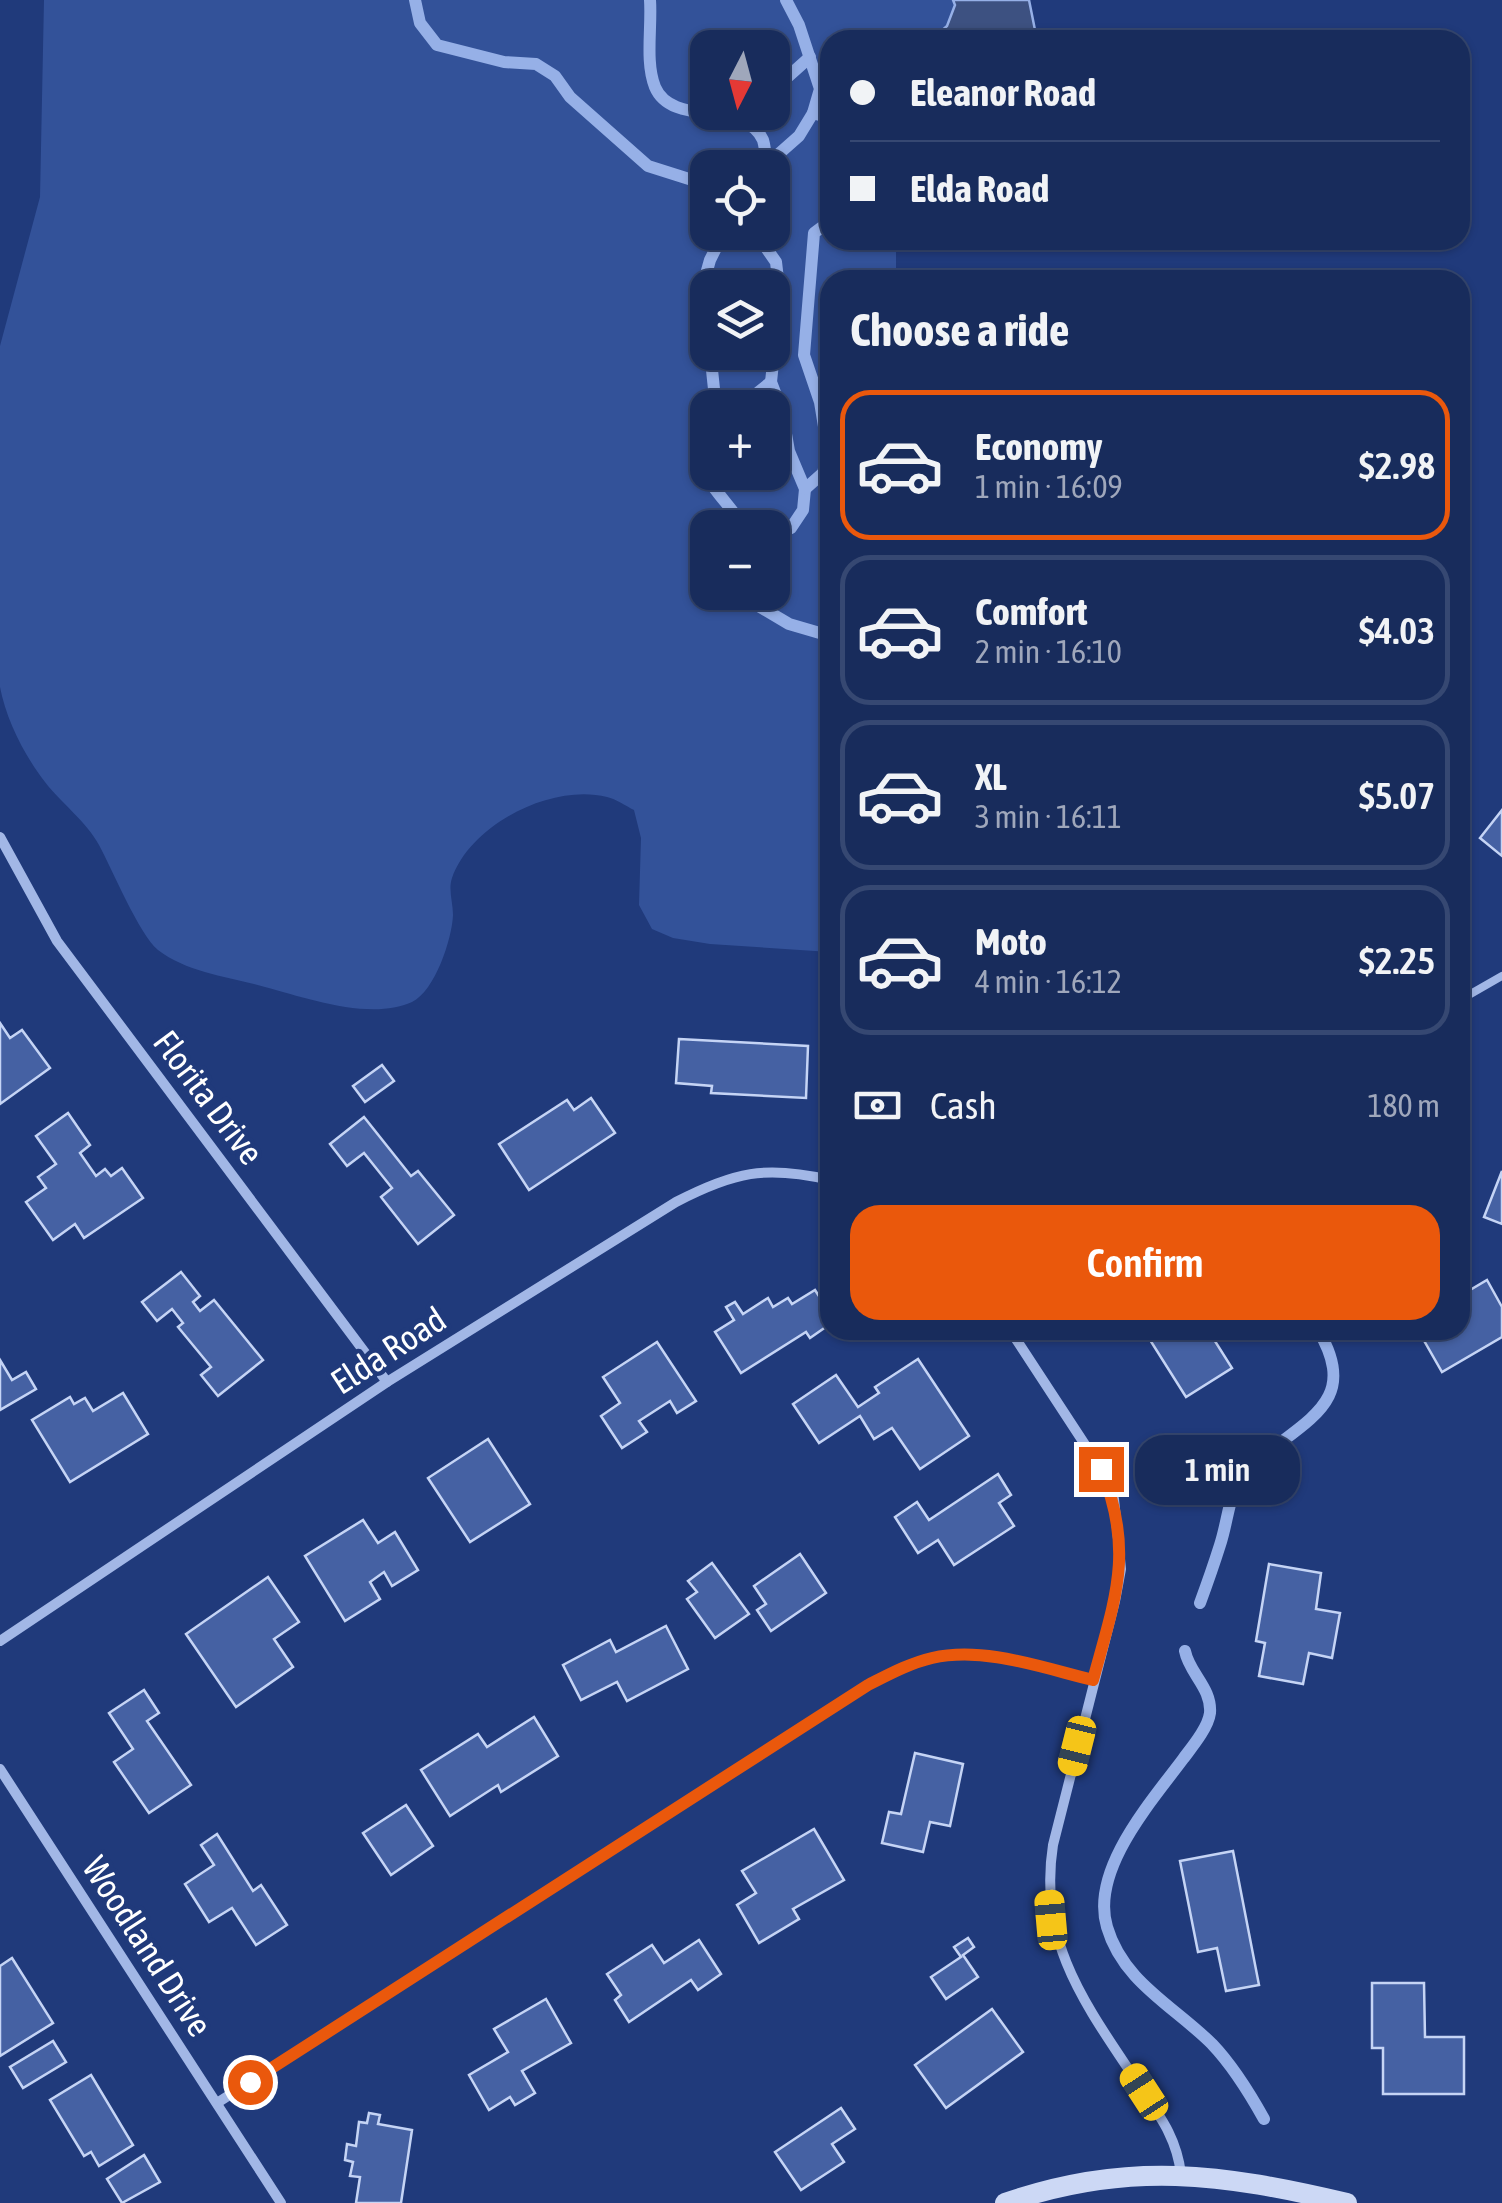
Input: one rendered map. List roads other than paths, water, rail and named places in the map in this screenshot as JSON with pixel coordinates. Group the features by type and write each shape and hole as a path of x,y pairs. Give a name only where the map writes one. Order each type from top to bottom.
{"street":[{"name":"Florita Drive","path":"0,837 58,941 387,1382"},
{"name":"Elda Road","path":"0,1641 387,1382 676,1202 714,1182 759,1170 820,1179"},
{"path":"1017,1340 1101,1469 1114,1500 1120,1536 1121,1569 1052,1845 1047,1880 1051,1920 1078,1989 1172,2134 1180,2174"},
{"path":"217,2103 897,1670 934,1657 970,1656 1005,1659 1093,1680"},
{"name":"Woodland Drive","path":"0,1770 281,2203"},
{"path":"1005,2203 1084,2183 1180,2174 1226,2178 1347,2203"}],"lane":[{"path":"1470,994 1502,976"}],"waterway":[{"path":"415,0 420,23 437,45 504,62 536,64 555,76 570,97 648,166 690,179"},
{"path":"650,0 650,67 655,87 664,99 677,107 741,121 754,128 765,150"},
{"path":"783,150 799,136 813,113 820,89 799,25 786,0"},
{"path":"790,75 810,57"},
{"path":"813,113 820,115"},
{"path":"820,228 814,233 804,355 820,402"},
{"path":"714,390 698,326 699,299 715,250"},
{"path":"768,250 776,262 780,296 771,382 782,411 789,451 805,489 803,510 790,529"},
{"path":"761,390 771,382"},
{"path":"805,489 820,476"},
{"path":"716,490 731,510"},
{"path":"765,610 789,624 820,633"},
{"path":"1200,1603 1232,1497 1244,1471 1326,1402 1333,1371 1323,1340"},
{"path":"1185,1651 1208,1696 1209,1719 1140,1816 1115,1860 1104,1905 1107,1927 1137,1978 1220,2052 1264,2119"}]}
